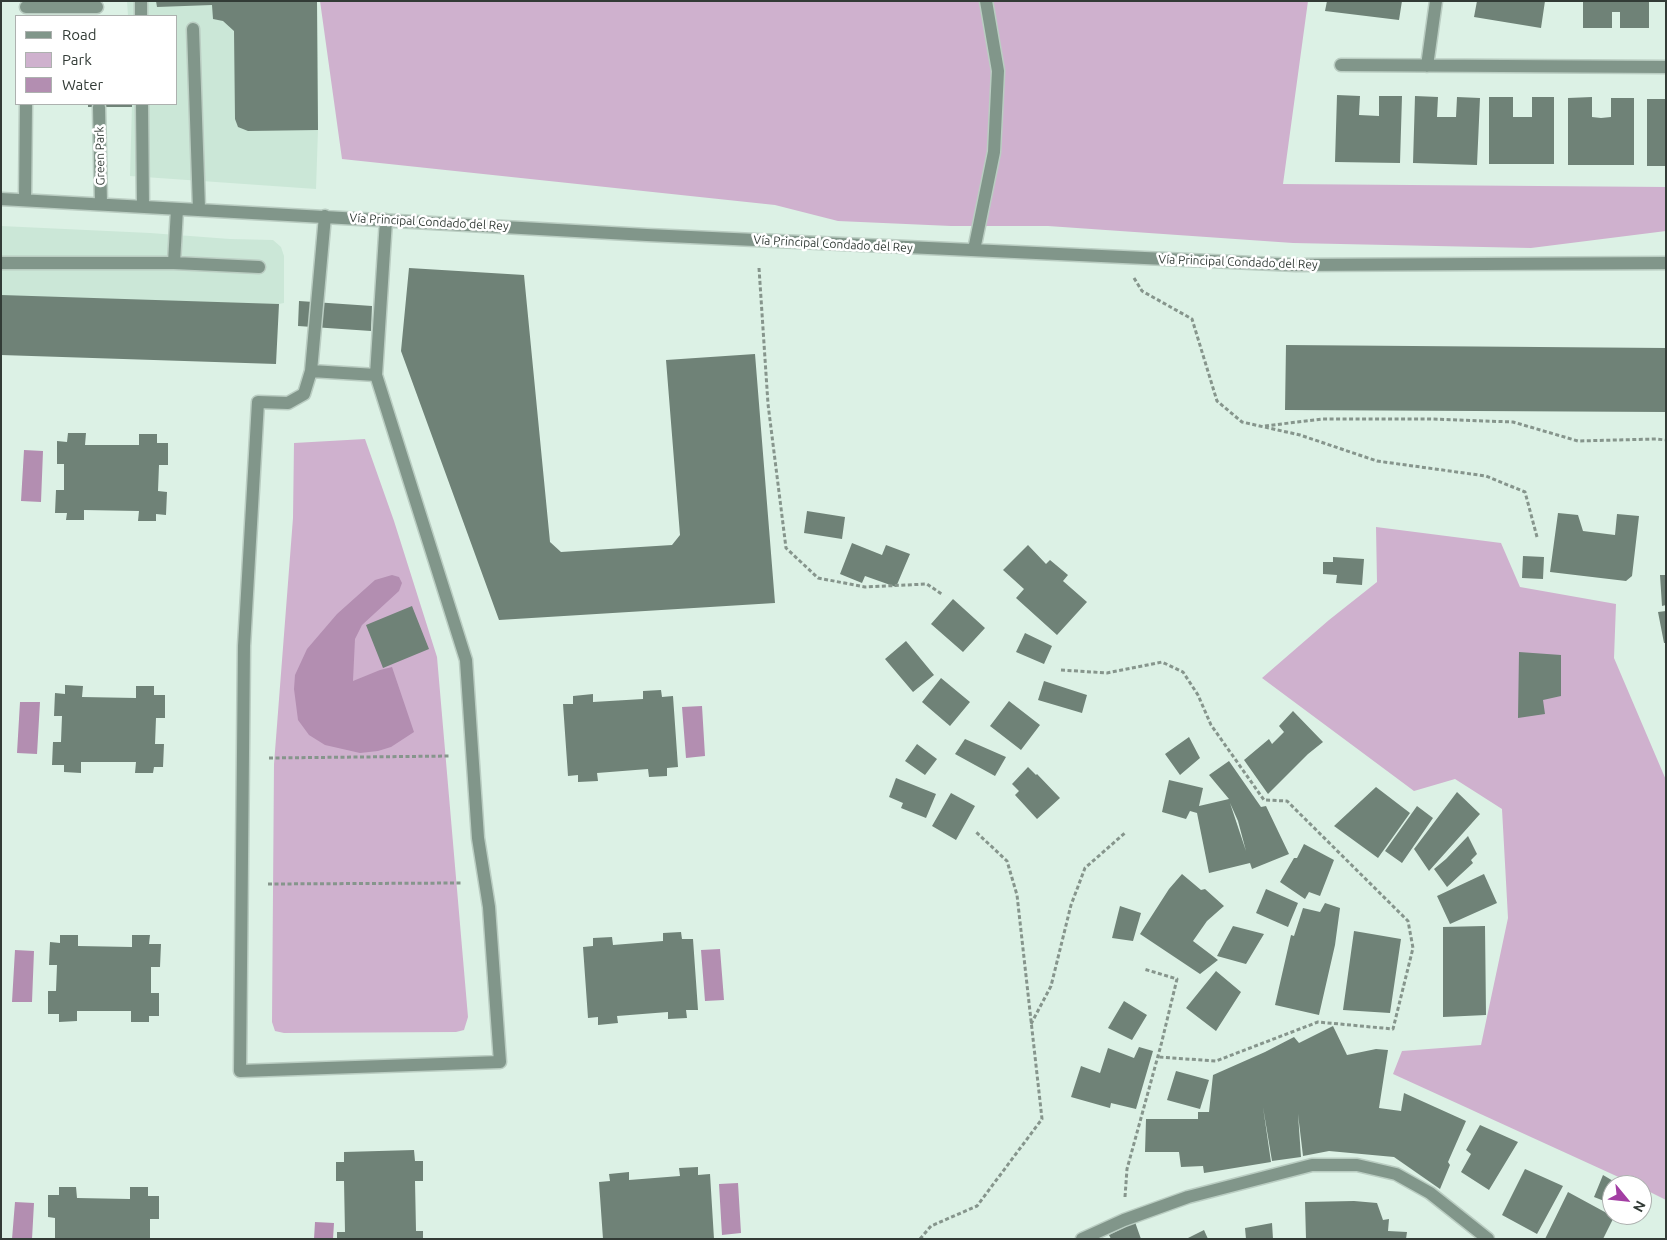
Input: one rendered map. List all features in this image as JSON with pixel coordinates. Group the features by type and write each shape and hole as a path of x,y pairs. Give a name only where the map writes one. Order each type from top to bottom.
{"street":[{"path":"141,1 141,15"},
{"path":"974,250 994,152 998,71 986,1"},
{"path":"1427,66 1436,1"},
{"path":"26,8 96,8"},
{"path":"193,29 199,209"},
{"path":"1341,65 1666,67"},
{"path":"25,200 26,105"},
{"path":"142,105 143,207"},
{"name":"Green Park","path":"99,107 101,204"},
{"name":"Vía Principal Condado del Rey","path":"1,199 647,235 1296,265 1666,262"},
{"path":"174,263 177,209"},
{"path":"325,216 311,371 304,394 288,402 258,402 244,646 240,1071 500,1062 489,908 478,838 466,660 376,375 386,220"},
{"path":"1,263 174,263 259,267"},
{"path":"311,371 376,375"},
{"path":"1082,1239 1124,1220 1188,1197 1312,1165 1356,1164 1396,1174 1430,1194 1488,1239"}],"path":[{"path":"1119,257 1142,291 1192,319 1217,401 1242,422 1300,435 1377,461 1486,476 1525,492 1537,537"},
{"path":"759,268 768,404 786,548 818,578 865,587 927,584 943,595"},
{"path":"1261,426 1322,419 1431,419 1513,422 1578,441 1666,440"},
{"path":"1062,670 1107,674 1162,662 1183,672 1198,695 1211,725 1264,800 1287,801 1408,921 1413,948 1393,1029 1318,1022 1216,1062 1158,1057"},
{"path":"269,758 450,756"},
{"path":"920,1239 931,1226 977,1206 1042,1119 1016,895 1007,861 976,832"},
{"path":"1031,1025 1051,986 1071,906 1085,868 1126,832"},
{"path":"268,884 461,883"},
{"path":"1124,1220 1127,1169 1177,979 1144,969"}],"shaded area":[{"path":"127,1 317,1 318,130 316,189 130,176 132,105 178,105 178,15 128,15"},
{"path":"1,226 273,240 281,247 284,256 284,303 1,355"}],"green space":[{"path":"320,1 1308,1 1283,184 1666,187 1666,231 1531,248 1293,243 1048,226 951,226 838,221 775,205 342,159"},
{"path":"365,439 394,521 437,657 468,1017 464,1030 456,1032 284,1033 275,1031 272,1022 274,764 293,518 294,443"},
{"path":"1376,527 1501,543 1520,587 1616,604 1614,658 1666,780 1666,1200 1652,1193 1652,1175 1614,1175 1393,1074 1402,1051 1481,1045 1508,918 1502,809 1455,779 1414,791 1262,678 1329,620 1377,582"}],"water":[{"path":"24,450 43,451 41,502 21,501"},
{"path":"392,575 399,577 402,583 399,591 362,625 355,639 353,681 392,667 414,732 391,747 378,751 360,753 325,745 309,735 298,720 294,689 295,675 307,649 337,614 375,580"},
{"path":"20,702 40,702 37,754 17,753"},
{"path":"702,706 705,756 686,758 682,707"},
{"path":"720,949 724,1000 705,1001 701,950"},
{"path":"15,950 34,951 32,1002 12,1002"},
{"path":"738,1183 741,1233 722,1235 719,1184"},
{"path":"15,1202 34,1203 32,1239 12,1239"},
{"path":"315,1222 334,1223 333,1239 314,1239"}],"building":[{"path":"156,1 317,1 318,130 248,131 238,127 235,119 234,31 223,21 213,19 212,5 157,7"},
{"path":"1327,1 1402,1 1399,20 1325,11"},
{"path":"1477,1 1545,1 1541,28 1474,17"},
{"path":"1583,1 1649,1 1649,28 1620,28 1620,12 1612,12 1612,28 1583,28"},
{"path":"1337,95 1360,96 1359,115 1379,116 1379,96 1402,96 1400,163 1335,162"},
{"path":"1415,96 1438,97 1437,117 1456,117 1457,97 1480,98 1477,165 1413,163"},
{"path":"1489,97 1513,97 1513,117 1532,117 1532,97 1554,97 1554,164 1489,164"},
{"path":"1592,97 1592,117 1601,118 1611,117 1611,98 1634,98 1634,165 1568,165 1568,98"},
{"path":"1647,99 1666,99 1666,166 1647,166"},
{"path":"88,105 132,105 132,107 88,107"},
{"path":"409,268 524,275 550,542 561,552 672,545 680,535 666,360 755,354 775,603 499,620 401,351"},
{"path":"1,295 279,304 276,364 1,355"},
{"path":"299,301 372,306 371,331 298,326"},
{"path":"1286,345 1666,348 1666,412 1285,410"},
{"path":"68,433 86,433 85,445 139,445 139,434 157,434 157,443 168,443 168,465 159,465 158,491 167,492 166,515 156,514 156,521 138,521 139,511 84,510 84,520 66,520 67,513 55,513 56,490 64,490 64,464 57,464 57,441 67,442"},
{"path":"807,511 845,517 842,539 804,533"},
{"path":"1558,513 1578,515 1583,531 1615,535 1617,514 1639,516 1632,576 1626,581 1550,572"},
{"path":"852,543 882,555 886,545 910,554 896,587 865,576 862,583 840,574"},
{"path":"1028,545 1046,564 1050,560 1068,575 1063,581 1087,602 1057,635 1016,598 1024,589 1003,570"},
{"path":"1523,556 1544,557 1543,579 1522,578"},
{"path":"1333,557 1364,559 1362,585 1336,583 1337,575 1323,574 1323,562 1333,562"},
{"path":"1660,575 1666,575 1666,605 1662,606"},
{"path":"953,599 985,628 963,652 931,624"},
{"path":"412,606 429,649 383,668 366,625"},
{"path":"1666,611 1666,643 1664,643 1658,612"},
{"path":"1025,633 1052,646 1044,664 1016,652"},
{"path":"906,641 934,675 913,692 885,659"},
{"path":"1519,652 1561,655 1561,696 1543,700 1545,714 1518,718"},
{"path":"941,678 970,702 950,726 922,702"},
{"path":"1044,681 1087,695 1082,713 1038,700"},
{"path":"65,685 83,686 82,697 136,698 136,686 154,686 154,695 165,695 165,718 156,718 155,744 164,744 163,767 154,767 153,773 135,773 136,762 81,762 81,773 64,772 64,765 52,765 53,742 61,742 62,716 54,716 55,693 65,694"},
{"path":"661,690 662,697 673,696 678,767 667,768 667,776 649,777 648,769 597,773 598,781 578,782 578,775 568,776 563,704 573,704 573,696 593,694 593,702 643,699 643,691"},
{"path":"1009,701 1040,725 1021,750 990,726"},
{"path":"1293,711 1323,742 1308,754 1268,794 1244,760 1269,739 1272,744 1284,732 1279,726"},
{"path":"1189,737 1200,758 1180,775 1165,754"},
{"path":"965,739 1006,757 995,776 955,754"},
{"path":"917,744 937,759 925,775 905,761"},
{"path":"1229,761 1261,807 1266,806 1289,854 1252,869 1250,863 1209,873 1197,813 1190,811 1186,819 1162,812 1169,780 1203,788 1199,806 1229,799 1209,775","holes":["1230,803 1238,821 1246,851"]},
{"path":"1028,767 1060,798 1037,819 1015,795 1019,791 1012,784"},
{"path":"896,778 936,794 926,818 901,808 903,803 889,797"},
{"path":"1376,787 1410,813 1378,858 1334,826"},
{"path":"1457,792 1480,814 1429,871 1414,849"},
{"path":"951,793 975,806 956,840 932,826"},
{"path":"1417,806 1433,818 1402,863 1385,851"},
{"path":"1468,836 1477,854 1471,860 1473,863 1447,887 1434,869"},
{"path":"1304,844 1334,860 1320,896 1309,892 1305,899 1280,882 1294,858 1297,858"},
{"path":"1182,874 1201,890 1205,889 1224,906 1207,921 1193,941 1218,960 1200,974 1140,934 1169,889"},
{"path":"1484,874 1497,903 1450,924 1437,896"},
{"path":"1266,889 1298,903 1288,927 1256,913"},
{"path":"1325,903 1340,908 1335,945 1319,1015 1275,1005 1291,935 1294,936 1303,908 1320,912"},
{"path":"1120,906 1141,913 1133,941 1112,938"},
{"path":"1233,926 1264,934 1246,964 1217,956"},
{"path":"1485,926 1486,1015 1443,1017 1443,927"},
{"path":"1354,931 1401,939 1390,1013 1343,1010"},
{"path":"681,932 682,939 693,939 698,1010 686,1010 687,1018 668,1019 668,1012 617,1016 618,1023 598,1025 598,1017 588,1018 583,947 593,946 593,938 612,937 613,945 663,941 663,933"},
{"path":"60,935 78,935 78,946 132,947 132,935 150,935 149,944 161,944 160,967 151,967 151,993 159,993 159,1016 149,1016 149,1022 131,1022 131,1011 77,1011 77,1021 59,1022 59,1014 48,1014 48,991 56,991 57,965 49,965 50,942 60,943"},
{"path":"1216,971 1241,992 1216,1031 1186,1008"},
{"path":"1124,1001 1147,1015 1132,1040 1108,1028"},
{"path":"1333,1026 1347,1055 1376,1049 1388,1050 1379,1108 1401,1111 1404,1093 1466,1121 1448,1162 1450,1165 1440,1189 1394,1157 1329,1151 1303,1156 1298,1114 1301,1157 1272,1161 1263,1107 1271,1162 1204,1173 1203,1166 1181,1167 1179,1152 1145,1152 1146,1119 1198,1119 1198,1112 1209,1112 1213,1075 1294,1037 1299,1043"},
{"path":"1139,1047 1153,1051 1136,1109 1111,1103 1110,1108 1071,1097 1081,1066 1100,1073 1108,1048 1134,1058"},
{"path":"1176,1071 1209,1080 1200,1109 1167,1100"},
{"path":"1480,1125 1518,1142 1489,1190 1461,1172 1471,1154 1466,1150"},
{"path":"414,1150 415,1161 423,1161 423,1181 415,1181 416,1231 423,1231 423,1239 337,1239 337,1232 345,1232 344,1181 336,1181 336,1162 344,1162 344,1152"},
{"path":"698,1167 698,1175 710,1174 714,1239 603,1239 599,1182 610,1181 609,1174 629,1172 629,1180 680,1176 679,1168"},
{"path":"1525,1169 1563,1186 1537,1234 1502,1215"},
{"path":"1602,1177 1602,1200 1594,1197"},
{"path":"59,1187 76,1187 77,1198 130,1199 130,1187 148,1187 148,1196 159,1196 159,1219 150,1219 150,1239 55,1239 55,1218 48,1217 48,1195 59,1195"},
{"path":"1568,1192 1602,1210 1602,1225 1610,1225 1603,1239 1545,1239"},
{"path":"1354,1201 1377,1203 1383,1220 1389,1219 1388,1231 1407,1232 1406,1239 1306,1239 1305,1202"},
{"path":"1135,1222 1141,1239 1111,1239 1109,1235"},
{"path":"1272,1223 1273,1239 1246,1239 1245,1228"},
{"path":"1204,1230 1208,1239 1186,1239"}]}
